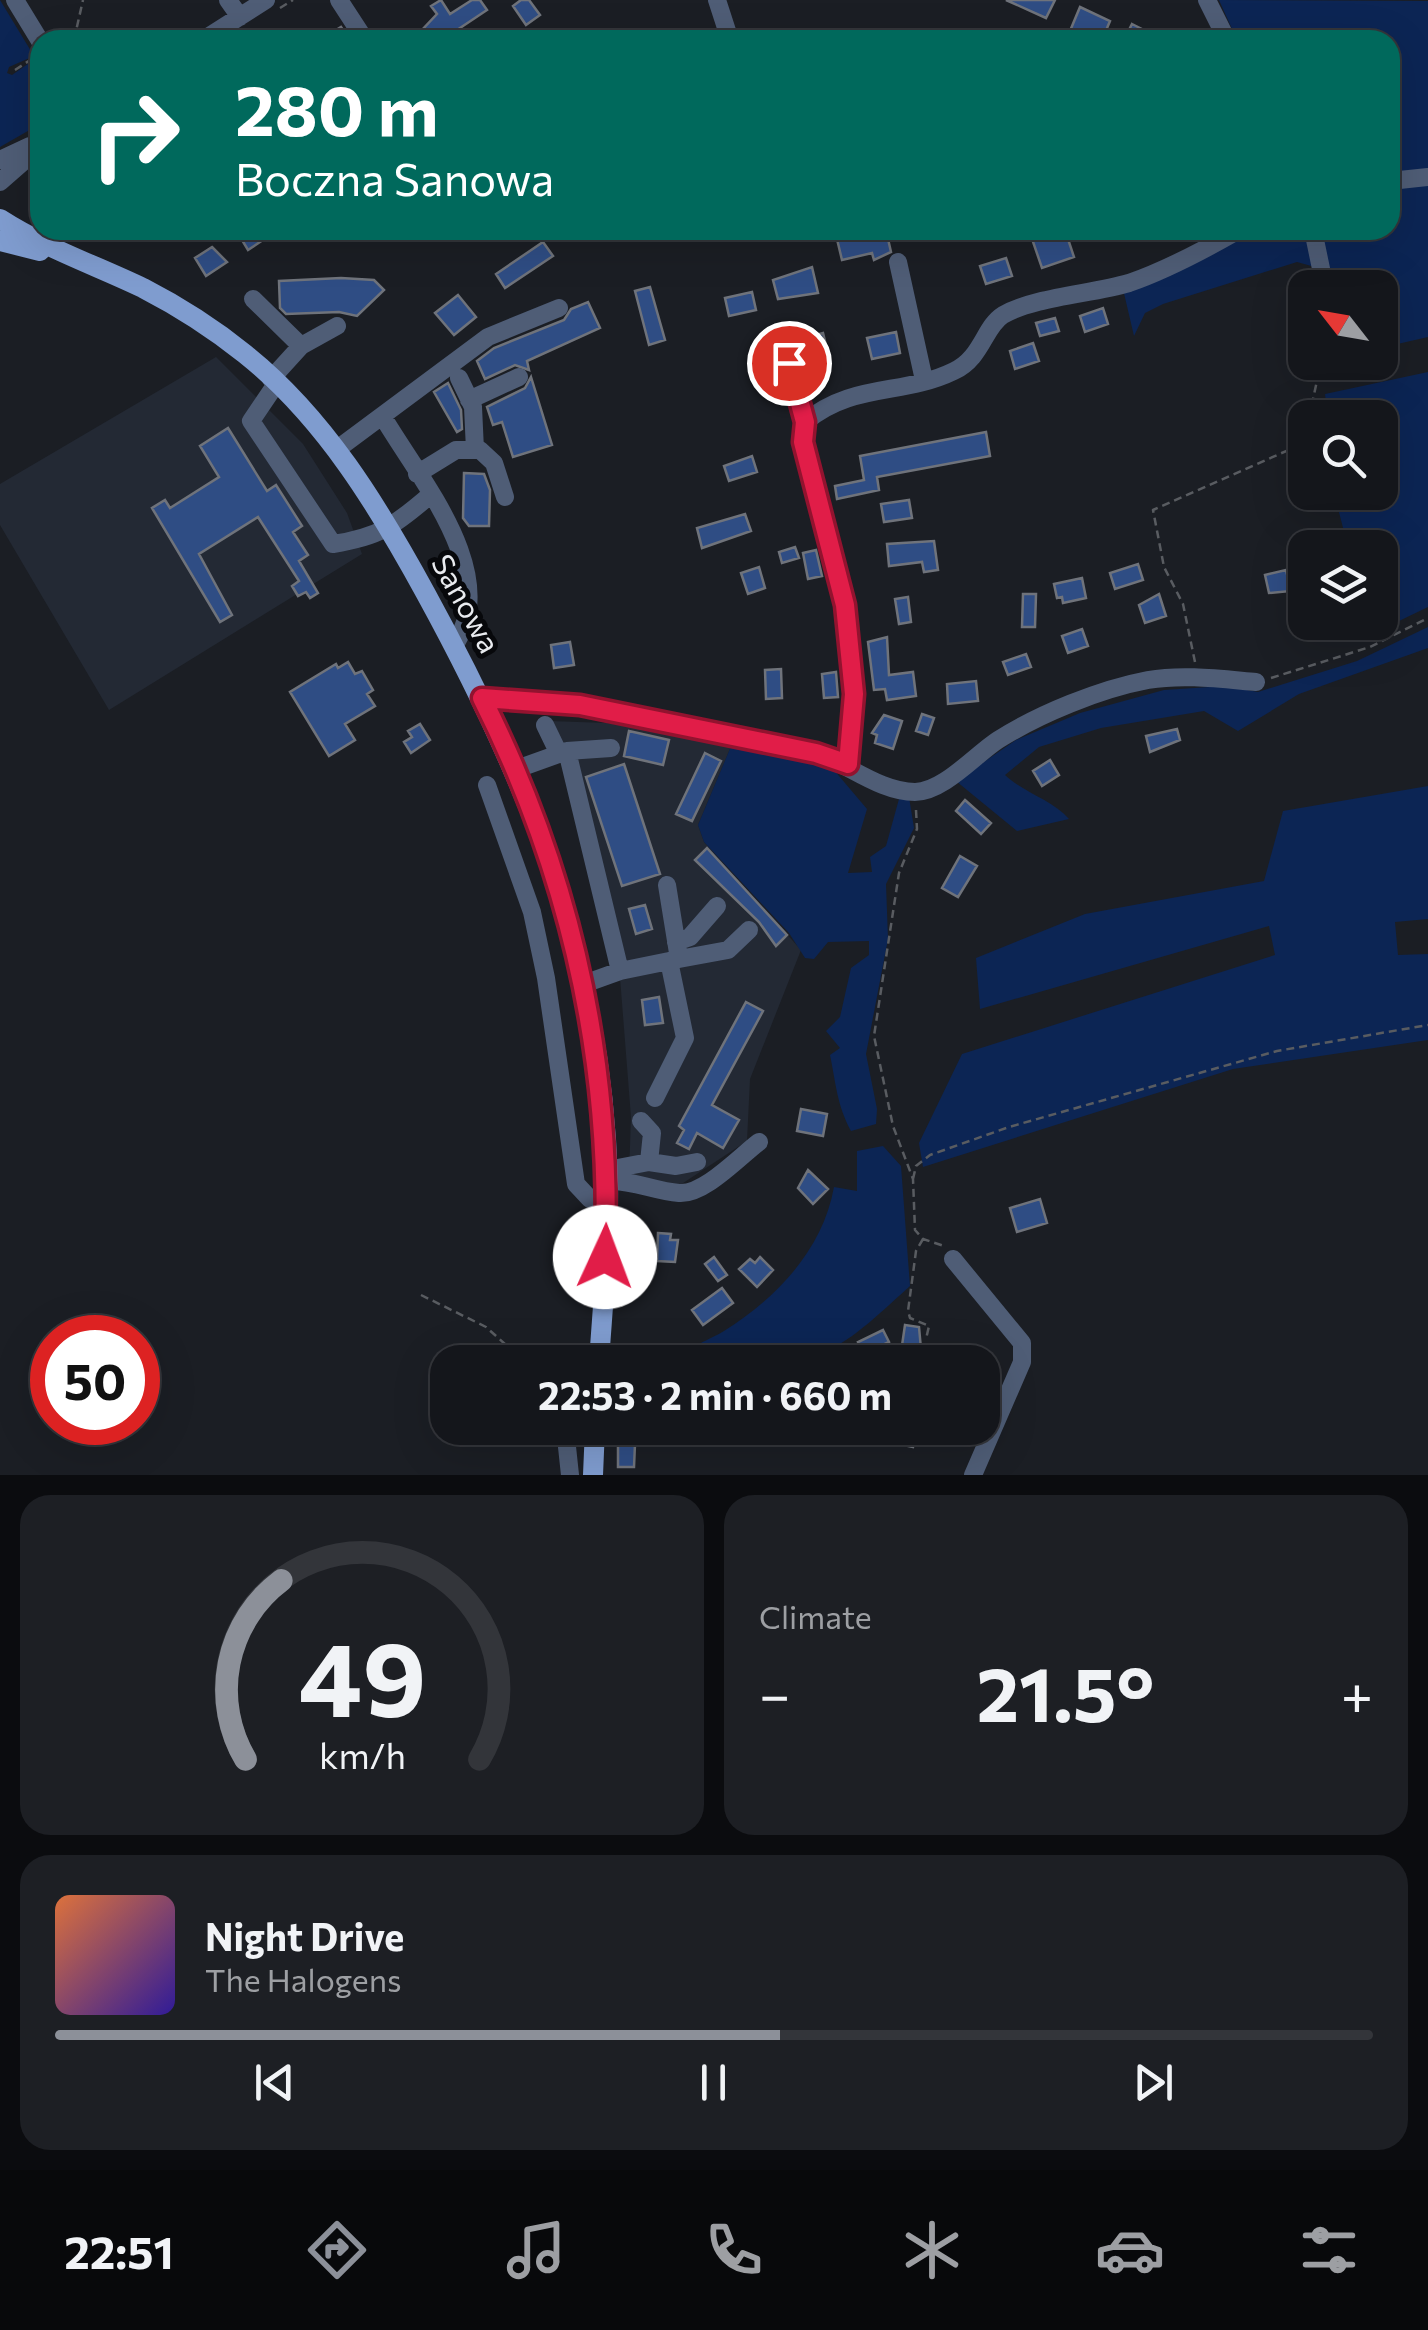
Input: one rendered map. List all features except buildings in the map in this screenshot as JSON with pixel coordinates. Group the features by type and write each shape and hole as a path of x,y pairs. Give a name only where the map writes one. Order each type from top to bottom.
{"main road":[{"path":"0,218 30,235"},
{"path":"40,240 76,260"},
{"path":"0,241 76,260"},
{"name":"Sanowa","path":"76,260 174,306 247,355 274,382 336,450 390,529 482,698 549,851 591,1017 607,1184 600,1345"},
{"path":"593,1475 594,1445"}],"street":[{"path":"15,0 33,30"},
{"path":"228,0 240,17"},
{"path":"219,30 266,0"},
{"path":"339,0 359,30"},
{"path":"717,0 727,30"},
{"path":"1207,0 1222,30"},
{"path":"0,160 30,148"},
{"path":"0,182 30,154"},
{"path":"1400,180 1428,177"},
{"path":"805,422 829,402 951,373 972,361 1000,317 1033,303 1058,302 1130,282 1218,240"},
{"path":"1315,240 1321,270"},
{"path":"898,262 924,380"},
{"path":"253,299 301,346"},
{"path":"336,450 488,337 558,308"},
{"path":"337,326 301,346 251,422 332,544 368,538 390,529 429,496"},
{"path":"781,334 805,422 807,456 845,605 854,694 848,764"},
{"path":"470,400 520,377"},
{"path":"458,378 470,400 477,433 475,450"},
{"path":"383,417 468,561 471,604 454,646"},
{"path":"417,474 456,450 475,450 494,462 504,497"},
{"path":"482,698 580,705 816,753 848,764 882,786 912,792 928,791 1001,738 1081,702 1148,680 1256,682"},
{"path":"546,725 563,753 620,972"},
{"path":"514,770 563,753 611,748"},
{"path":"488,785 532,912 546,978 576,1184 590,1199 607,1184 649,1162 676,1166 697,1162"},
{"path":"655,1098 685,1038 668,886"},
{"path":"675,954 717,906"},
{"path":"582,984 675,954 728,950 749,930"},
{"path":"641,1121 652,1133 649,1162"},
{"path":"607,1184 630,1180 682,1194 699,1187 759,1142"},
{"path":"953,1259 1022,1344 1022,1362 1000,1405"},
{"path":"566,1445 570,1475"},
{"path":"973,1475 984,1445"}],"path":[{"path":"76,30 83,0"},
{"path":"15,70 30,60"},
{"path":"1198,678 1183,604 1164,567 1153,510 1288,450"},
{"path":"1256,682 1370,647 1428,618"},
{"path":"912,792 917,830 899,873 874,1036 892,1126 913,1179"},
{"path":"953,1259 947,1247 923,1239 913,1218 916,1166 930,1155 1009,1127 1276,1051 1428,1025"},
{"path":"923,1239 916,1251 910,1318 929,1326 928,1345"},
{"path":"421,1294 486,1327 506,1345"}],"shaded area":[{"path":"0,0 30,49 30,58 9,67 7,73 12,75 30,62 30,130 0,147"},
{"path":"1219,0 1428,1 1428,337 1398,344 1398,270 1326,270 1297,262 1163,304 1145,313 1134,336 1123,289 1239,240 1400,240 1400,30 1232,30"},
{"path":"216,357 303,444 347,513 362,554 109,710 0,525 0,484"},
{"path":"1428,372 1428,607 1398,621 1398,530 1344,530 1338,510 1398,510 1398,400 1326,400 1325,394"},
{"path":"1428,627 1428,648 1299,694 1238,731 1204,711 1101,728 1039,747 1005,775 1069,819 1017,831 956,781 1016,740 1080,713 1164,690 1225,686 1258,692 1357,661"},
{"path":"549,721 607,723 732,744 698,825 704,842 801,950 750,1079 747,1141 677,1187 629,1175 631,1117 618,952"},
{"path":"732,744 828,763 867,809 848,873 872,872 870,857 886,846 899,799 909,797 914,828 886,884 888,939 866,1054 877,1109 876,1124 851,1131 840,1103 830,1055 840,1048 826,1031 840,1017 851,968 869,955 869,941 828,942 814,959 805,958 789,933 704,842 698,825"},
{"path":"1428,786 1428,919 1395,922 1398,955 1428,954 1428,1040 1233,1069 923,1167 919,1143 962,1054 1275,955 1269,926 980,1009 976,958 1085,914 1264,881 1283,811"},
{"path":"883,1146 901,1166 910,1286 837,1345 699,1345 743,1318 795,1270 820,1231 834,1187 857,1191 857,1151"}],"route":[{"path":"605,1257 608,1182 591,1017 549,851 482,698 580,705 816,753 848,764 854,694 845,605 803,442 805,422 789,363"}]}
